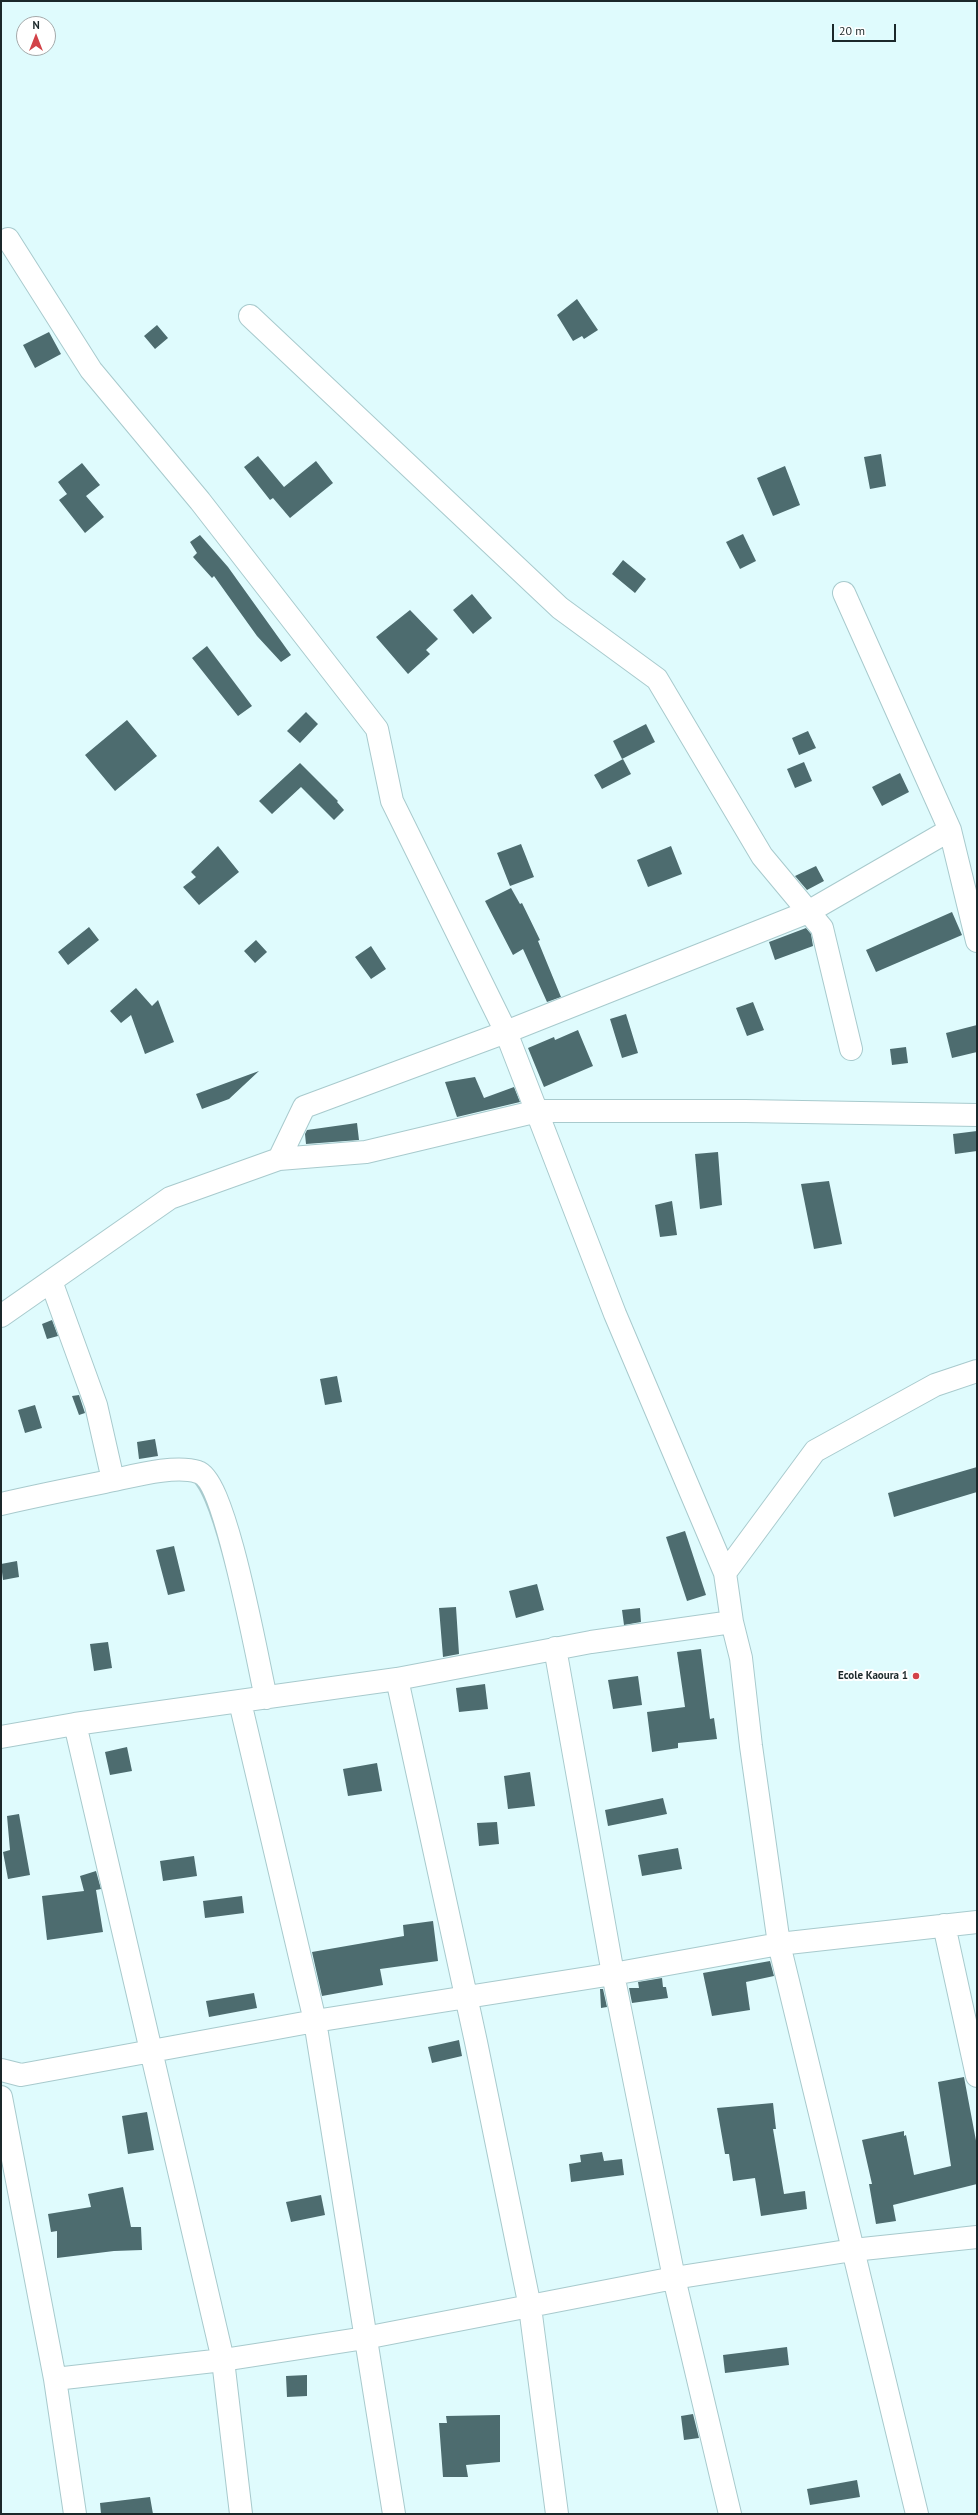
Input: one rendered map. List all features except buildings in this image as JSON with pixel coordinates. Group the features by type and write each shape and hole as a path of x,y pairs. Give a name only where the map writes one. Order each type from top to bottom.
{"street":[{"path":"8,239 91,370 200,501 377,729 392,801 506,1032 538,1111 615,1314 725,1573 732,1622 741,1658 751,1746 779,1944 917,2514"},
{"path":"250,316 560,608 657,679 762,856 822,928 851,1049"},
{"path":"844,593 950,830 977,941"},
{"path":"280,1160 304,1107 506,1032 808,912 950,830"},
{"path":"1,1316 170,1198 280,1160 366,1152 538,1111 745,1111 977,1115"},
{"path":"51,1281 96,1405 113,1480"},
{"path":"725,1573 815,1451 935,1385 977,1370"},
{"path":"1,1504 162,1470 198,1472 207,1477 214,1489 234,1551 266,1698"},
{"path":"1,1738 75,1724 397,1679 555,1648 732,1622"},
{"path":"555,1648 613,1974 674,2278 730,2514"},
{"path":"397,1679 530,2307 557,2514"},
{"path":"240,1702 315,2021 394,2514"},
{"path":"75,1724 222,2360 241,2514"},
{"path":"1,2070 22,2074 315,2021 465,1996 613,1974 779,1944 977,1922"},
{"path":"944,1925 977,2076"},
{"path":"1,2097 55,2379 75,2514"},
{"path":"55,2379 222,2360 365,2338 674,2278 853,2250 977,2237"}],"place":[{"name":"Ecole Kaoura 1","path":"916,1676"}]}
